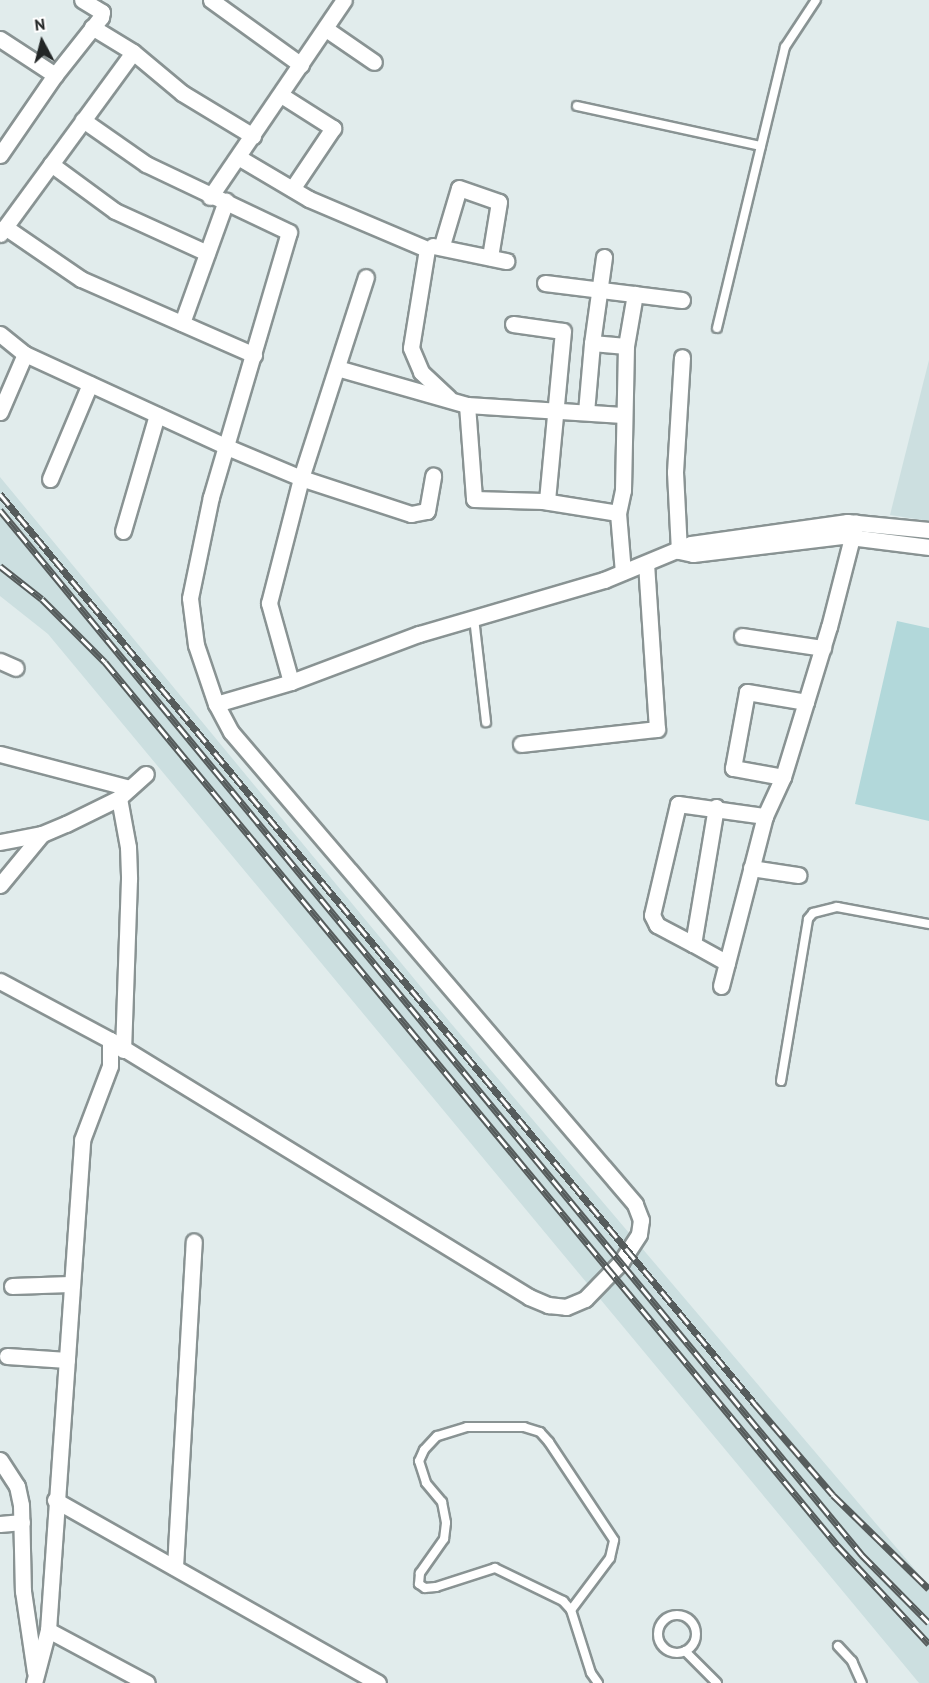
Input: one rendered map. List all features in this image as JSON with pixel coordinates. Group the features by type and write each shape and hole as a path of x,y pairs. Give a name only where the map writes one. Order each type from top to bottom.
{"street":[{"path":"0,155 102,12 82,0"},
{"path":"211,0 301,65"},
{"path":"210,197 344,0"},
{"path":"93,27 133,52 182,93 253,136"},
{"path":"326,28 374,62"},
{"path":"0,40 55,75"},
{"path":"133,52 3,230 81,279 254,355"},
{"path":"281,95 333,128 292,189"},
{"path":"0,981 110,1040 529,1298 548,1305 566,1307 585,1299 621,1262 639,1234 641,1220 635,1204 231,732 216,704 196,645 190,598 211,497 289,232 226,201 210,197 146,164 83,120"},
{"path":"238,157 292,189 427,249 442,245 506,261"},
{"path":"51,164 115,211 207,253"},
{"path":"442,245 459,188 499,202 490,257"},
{"path":"182,323 226,201"},
{"path":"427,249 411,348 421,372 449,398"},
{"path":"586,412 597,289 604,257"},
{"path":"291,682 269,603 301,478 366,278"},
{"path":"545,283 682,300"},
{"path":"623,572 618,513 623,490 626,346 635,294"},
{"path":"513,324 563,331 547,501"},
{"path":"0,334 25,354 227,447 301,478 411,514 427,511 433,476"},
{"path":"592,343 626,346"},
{"path":"0,412 25,354"},
{"path":"679,551 675,472 682,357"},
{"path":"337,368 449,398 467,405 623,415"},
{"path":"50,479 90,384"},
{"path":"467,405 474,499 547,501 618,513"},
{"path":"123,531 157,415"},
{"path":"216,704 291,682 474,618 646,566 679,551 693,554 854,529 929,530"},
{"path":"854,529 929,547"},
{"path":"721,986 765,816 783,777 823,648 854,529"},
{"path":"521,744 657,729 646,566"},
{"path":"742,636 823,648"},
{"path":"0,661 16,668"},
{"path":"783,777 733,768 747,692 806,702"},
{"path":"0,754 124,793"},
{"path":"0,842 42,834 124,793 146,774"},
{"path":"123,1050 129,868 124,793"},
{"path":"727,963 657,925 652,915 678,804 716,807 765,816"},
{"path":"693,944 716,807"},
{"path":"0,885 42,834"},
{"path":"751,868 798,875"},
{"path":"35,1680 48,1630 55,1500 68,1360 70,1284 82,1140 110,1066 110,1040"},
{"path":"176,1567 194,1242"},
{"path":"12,1286 70,1284"},
{"path":"7,1356 68,1360"},
{"path":"0,1460 17,1486 22,1522 23,1591 35,1680"},
{"path":"55,1500 378,1683"},
{"path":"0,1524 22,1522"},
{"path":"48,1630 147,1683"}],"lane":[{"path":"717,328 785,47 816,0"},
{"path":"577,106 761,146"},
{"path":"474,618 486,722"},
{"path":"781,1081 808,919 813,913 837,907 929,924"},
{"path":"570,1610 610,1558 614,1540 549,1442 540,1432 524,1427 467,1427 438,1436 424,1450 419,1461 426,1483 442,1502 446,1523 444,1539 420,1573 419,1584 425,1588 436,1587 495,1568 563,1601 570,1610 591,1673 598,1683"},
{"path":"681,1615 694,1626 696,1637 685,1651 673,1653 660,1642 660,1624 669,1617 681,1615"},
{"path":"838,1646 852,1661 862,1683"},
{"path":"685,1651 717,1683"}],"shaded area":[{"path":"929,360 929,521 890,515"},
{"path":"0,477 449,1021 929,1586 929,1683 919,1683 48,634 0,596"},
{"path":"897,621 929,628 929,821 855,804"}],"railway":[{"path":"0,494 754,1403 833,1495 929,1589"},
{"path":"0,510 862,1555 929,1623"},
{"path":"0,566 42,599 105,662 837,1545 929,1644"}]}
